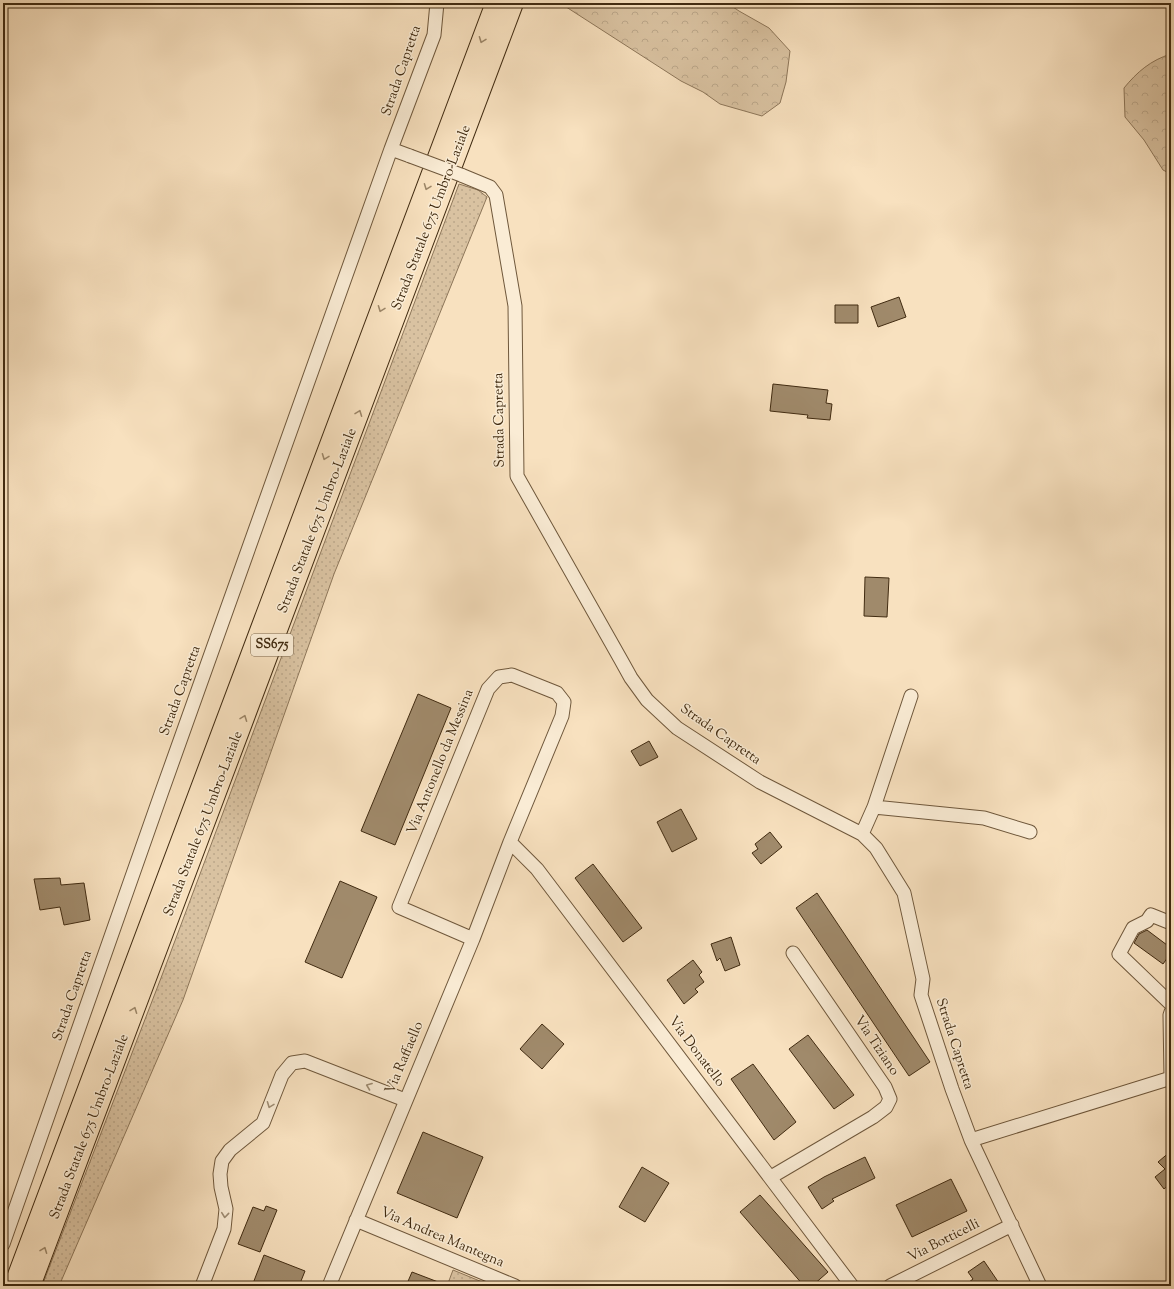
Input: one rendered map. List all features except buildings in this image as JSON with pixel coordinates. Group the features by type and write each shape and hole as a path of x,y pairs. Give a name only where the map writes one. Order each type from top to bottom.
{"highway":[{"name":"Strada Statale 675 Umbro-Laziale","path":"14,1286 496,3"},
{"name":"Strada Statale 675 Umbro-Laziale","path":"30,1286 513,3"}],"street":[{"name":"Strada Capretta","path":"3,1244 391,149 434,35 437,3"},
{"name":"Strada Capretta","path":"391,149 490,187 496,195 515,306 517,476 631,678 647,700 677,728 760,782 862,834 876,848 904,893 923,979 921,995 952,1089 971,1140 1040,1286"},
{"name":"Via Antonello da Messina","path":"473,938 399,907 488,689 499,677 512,675 557,693 564,702 562,716 510,842"},
{"path":"862,834 874,807 911,696"},
{"path":"874,807 984,818 1030,832"},
{"name":"Via Raffaello","path":"329,1286 473,938 510,842"},
{"name":"Via Donatello","path":"510,842 537,869 852,1286"},
{"path":"1171,923 1151,915 1147,921 1133,928 1119,954 1171,1004"},
{"name":"Via Tiziano","path":"771,1177 873,1117 886,1107 890,1099 885,1087 793,953"},
{"path":"971,1140 1171,1078 1171,1012"},
{"path":"202,1286 224,1229 226,1209 221,1187 220,1174 222,1161 230,1150 263,1123 282,1075 292,1063 305,1061 405,1100"},
{"name":"Via Andrea Mantegna","path":"356,1220 516,1286"},
{"name":"Via Botticelli","path":"890,1286 1012,1225"}],"green space":[{"path":"560,3 727,3 769,28 790,51 786,82 780,103 762,116 720,104 703,92 681,81"},
{"path":"1171,54 1171,174 1163,170 1144,140 1125,117 1124,88 1145,67"},
{"path":"459,184 478,190 487,197 334,574 183,1000 59,1286 42,1286 161,978"},
{"path":"453,1270 492,1286 447,1286"}]}
